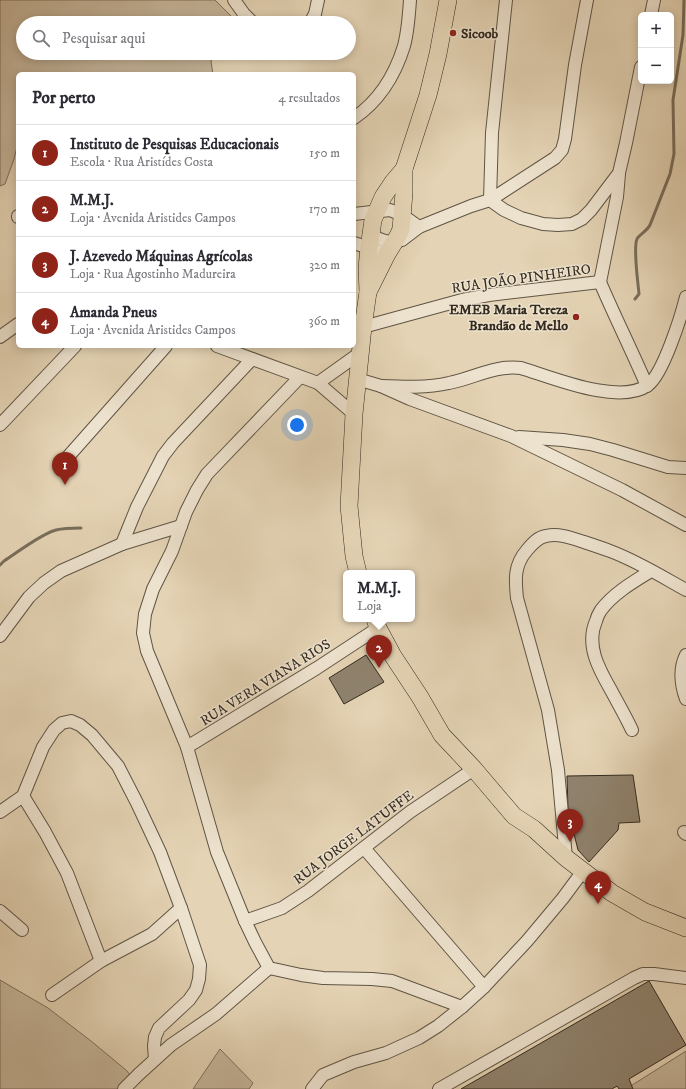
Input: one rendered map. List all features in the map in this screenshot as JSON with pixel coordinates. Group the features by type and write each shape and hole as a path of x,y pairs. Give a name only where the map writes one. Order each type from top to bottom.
{"highway":[{"path":"368,292 401,229 404,170 428,96 438,54 448,0"},
{"path":"357,570 354,556 349,506 357,378 368,292 364,241 383,196 404,170"},
{"path":"376,623 393,656 420,697 442,735 474,769 514,816 534,829 566,858 612,893 644,912 683,927"}],"street":[{"path":"234,0 246,16"},
{"path":"314,16 318,0"},
{"path":"356,117 365,111 381,93 395,69 404,45 410,0"},
{"path":"490,200 492,133 506,0"},
{"path":"364,241 391,248 419,227 490,200 555,158 562,150 565,139 575,65 587,0"},
{"path":"652,12 654,0"},
{"name":"RUA JOÃO PINHEIRO","path":"363,327 462,300 489,295 600,282 617,196 619,173 638,82"},
{"path":"490,200 504,210 521,218 543,224 572,224 591,210 619,173"},
{"path":"356,214 390,210 402,215 419,227"},
{"path":"600,282 618,323 636,358 647,386"},
{"path":"381,386 431,386 450,383 498,368 510,367 521,368 590,390 605,392 628,392 637,390 647,386 657,375 683,311 686,297"},
{"path":"0,337 16,325"},
{"path":"0,425 73,348"},
{"path":"66,459 164,348"},
{"path":"222,348 318,383 354,414"},
{"path":"318,383 360,353"},
{"path":"122,544 137,507 163,456 173,443 252,359"},
{"path":"300,377 207,474 196,490 172,551 153,589 145,614 143,633 147,651 188,747 217,852 245,921 269,968 323,978 372,978 392,981 462,1007"},
{"path":"357,378 511,436 622,490 686,525"},
{"path":"511,436 590,444 668,467 686,468"},
{"path":"0,636 29,597 44,583 61,571 122,544 181,526"},
{"path":"566,858 558,770 548,710 517,598 515,584 520,558 532,543 544,536 556,535 568,537 611,551 686,590"},
{"path":"632,730 594,656 592,641 593,627 600,611 610,600 620,591 651,571"},
{"name":"RUA VERA VIANA RIOS","path":"188,747 318,668 376,623"},
{"path":"686,655 682,673 682,685 686,700"},
{"path":"0,812 23,796 43,747 54,730 62,722 71,722 80,725 92,735 118,766 160,852 200,965 199,979 196,990 189,1000 159,1028 155,1037 155,1059"},
{"name":"RUA JORGE LATUFFE","path":"245,921 282,908 308,891 410,812 474,769"},
{"path":"23,796 45,832 67,873 101,961"},
{"path":"364,848 484,987"},
{"path":"312,1089 323,1075 419,1038 438,1026 462,1007 484,987 527,941 563,898 583,871"},
{"path":"52,995 101,961 152,934 181,908"},
{"path":"0,911 22,930"},
{"path":"124,1089 171,1045 216,1014 269,968"},
{"path":"440,1089 634,978 643,974 686,978"}],"shaded area":[{"path":"0,0 215,0 231,16 16,16 16,60 211,60 213,72 16,72 16,151 5,184 0,186"},
{"path":"0,980 48,1008 91,1041 126,1070 131,1076 119,1089 0,1089"},
{"path":"220,1049 253,1083 249,1089 193,1089"},
{"path":"686,1051 686,1089 626,1089"}],"building":[{"path":"366,655 384,682 344,704 329,678"},
{"path":"633,775 640,822 619,823 618,830 589,862 578,850 568,810 567,776"},
{"path":"649,981 686,1045 629,1079 633,1089 619,1089 617,1086 612,1089 461,1089"}],"waterway":[{"path":"635,299 639,294 636,257 637,239 650,225 670,174 674,154 673,100 683,35 684,0"},
{"path":"0,565 50,532 62,529 81,528"}],"place":[{"name":"Sicoob","path":"453,33"},
{"name":"EMEB Maria Tereza Brandão de Mello","path":"576,317"},
{"name":"Instituto de Pesquisas Educacionais","path":"65,485"},
{"name":"M.M.J.","path":"379,668"},
{"name":"J. Azevedo Máquinas Agrícolas","path":"570,842"},
{"name":"Amanda Pneus","path":"598,904"}]}
